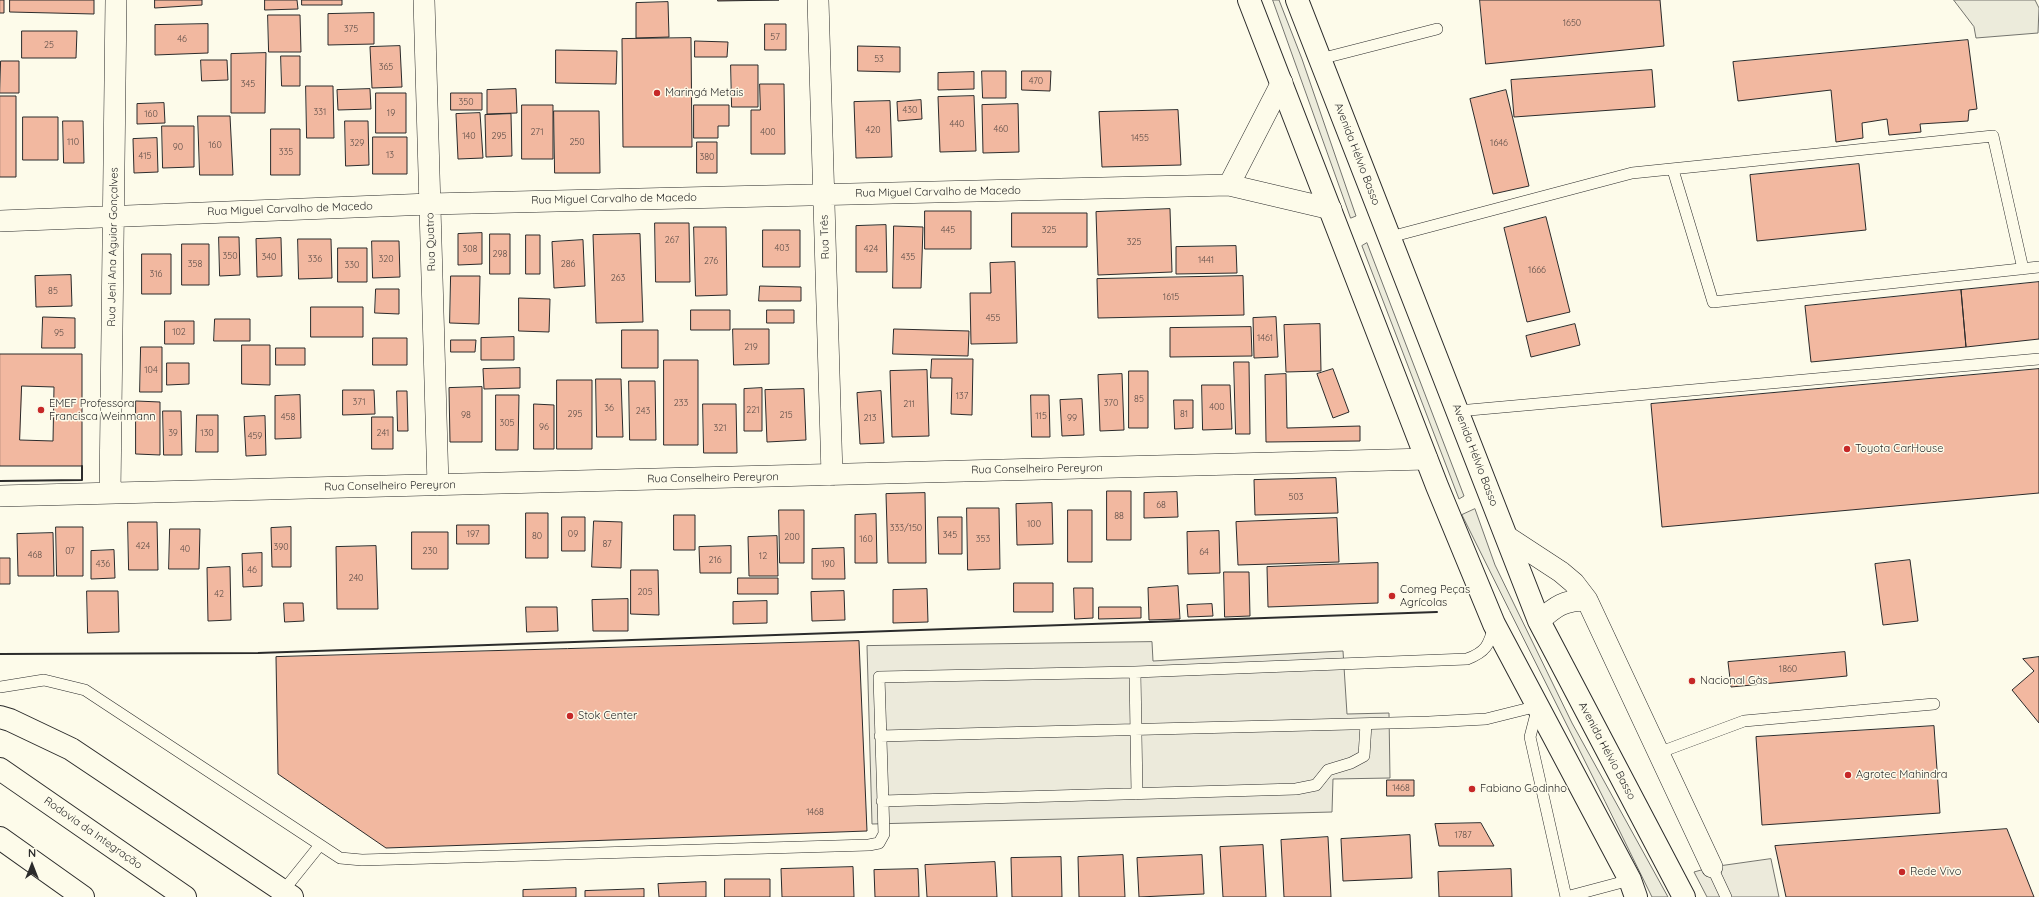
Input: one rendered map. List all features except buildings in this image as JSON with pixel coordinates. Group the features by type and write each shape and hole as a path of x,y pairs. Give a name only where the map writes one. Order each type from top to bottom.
{"main road":[{"path":"1250,0 1427,460 1494,624 1633,889"},
{"name":"Avenida Hélvio Basso","path":"1297,0 1539,620 1684,897"},
{"path":"0,717 10,720 71,749 288,894"},
{"name":"Rodovia da Integração","path":"0,769 185,897"},
{"path":"0,838 83,897"}],"street":[{"name":"Rua Jeni Ana Aguiar Gonçalves","path":"110,493 116,0"},
{"name":"Rua Quatro","path":"424,0 438,485"},
{"name":"Rua Três","path":"818,0 832,475"},
{"path":"1229,185 1282,82"},
{"name":"Rua Miguel Carvalho de Macedo","path":"0,221 430,204 1229,185 1331,209"},
{"name":"Rua Conselheiro Pereyron","path":"0,496 1427,460"},
{"path":"1506,536 1574,582 1586,600 1712,867"},
{"path":"1539,620 1557,605 1572,600 1586,600"}],"lane":[{"path":"1320,59 1437,29"},
{"path":"1390,237 1632,173 1993,136 2023,269"},
{"path":"1673,170 1713,302 2039,267"},
{"path":"1458,410 2039,359"},
{"path":"0,688 44,680 85,690 340,858 362,860 868,845 879,843 884,834 879,677 1135,672 1467,659 1479,655 1490,643 1494,624"},
{"path":"1135,672 1137,794"},
{"path":"1658,752 1744,721 1934,704"},
{"path":"880,736 1366,724 1486,719 1538,706 1530,737 1566,897 1633,889"},
{"path":"882,801 1296,789 1316,785 1328,770 1351,763 1364,756 1366,724"},
{"path":"288,894 320,845"},
{"path":"1712,867 1726,897"}],"shaded area":[{"path":"1273,0 1279,0 1302,59 1356,216 1351,218"},
{"path":"1954,0 2035,0 2039,8 2038,33 1976,38 1974,27"},
{"path":"1367,243 1464,496 1459,499 1362,246"},
{"path":"1475,509 1495,565 1572,723 1668,897 1652,897 1462,515"},
{"path":"1152,642 1153,661 1343,651 1347,714 1389,713 1390,778 1333,779 1332,812 872,824 867,646"},
{"path":"1771,859 1779,897 1707,897 1694,872 1712,867"}],"wall":[{"path":"0,481 82,480 82,466"},
{"path":"0,654 258,653 1437,612"}],"place":[{"name":"Maringá Metais","path":"657,93"},
{"name":"EMEF Professora Francisca Weinmann","path":"41,410"},
{"name":"Toyota CarHouse","path":"1847,449"},
{"name":"Comeg Peças Agrícolas","path":"1392,596"},
{"name":"Nacional Gàs","path":"1692,681"},
{"name":"Stok Center","path":"570,716"},
{"name":"Agrotec Mahindra","path":"1848,775"},
{"name":"Fabiano Godinho","path":"1472,789"},
{"name":"Rede Vivo","path":"1902,872"}]}
